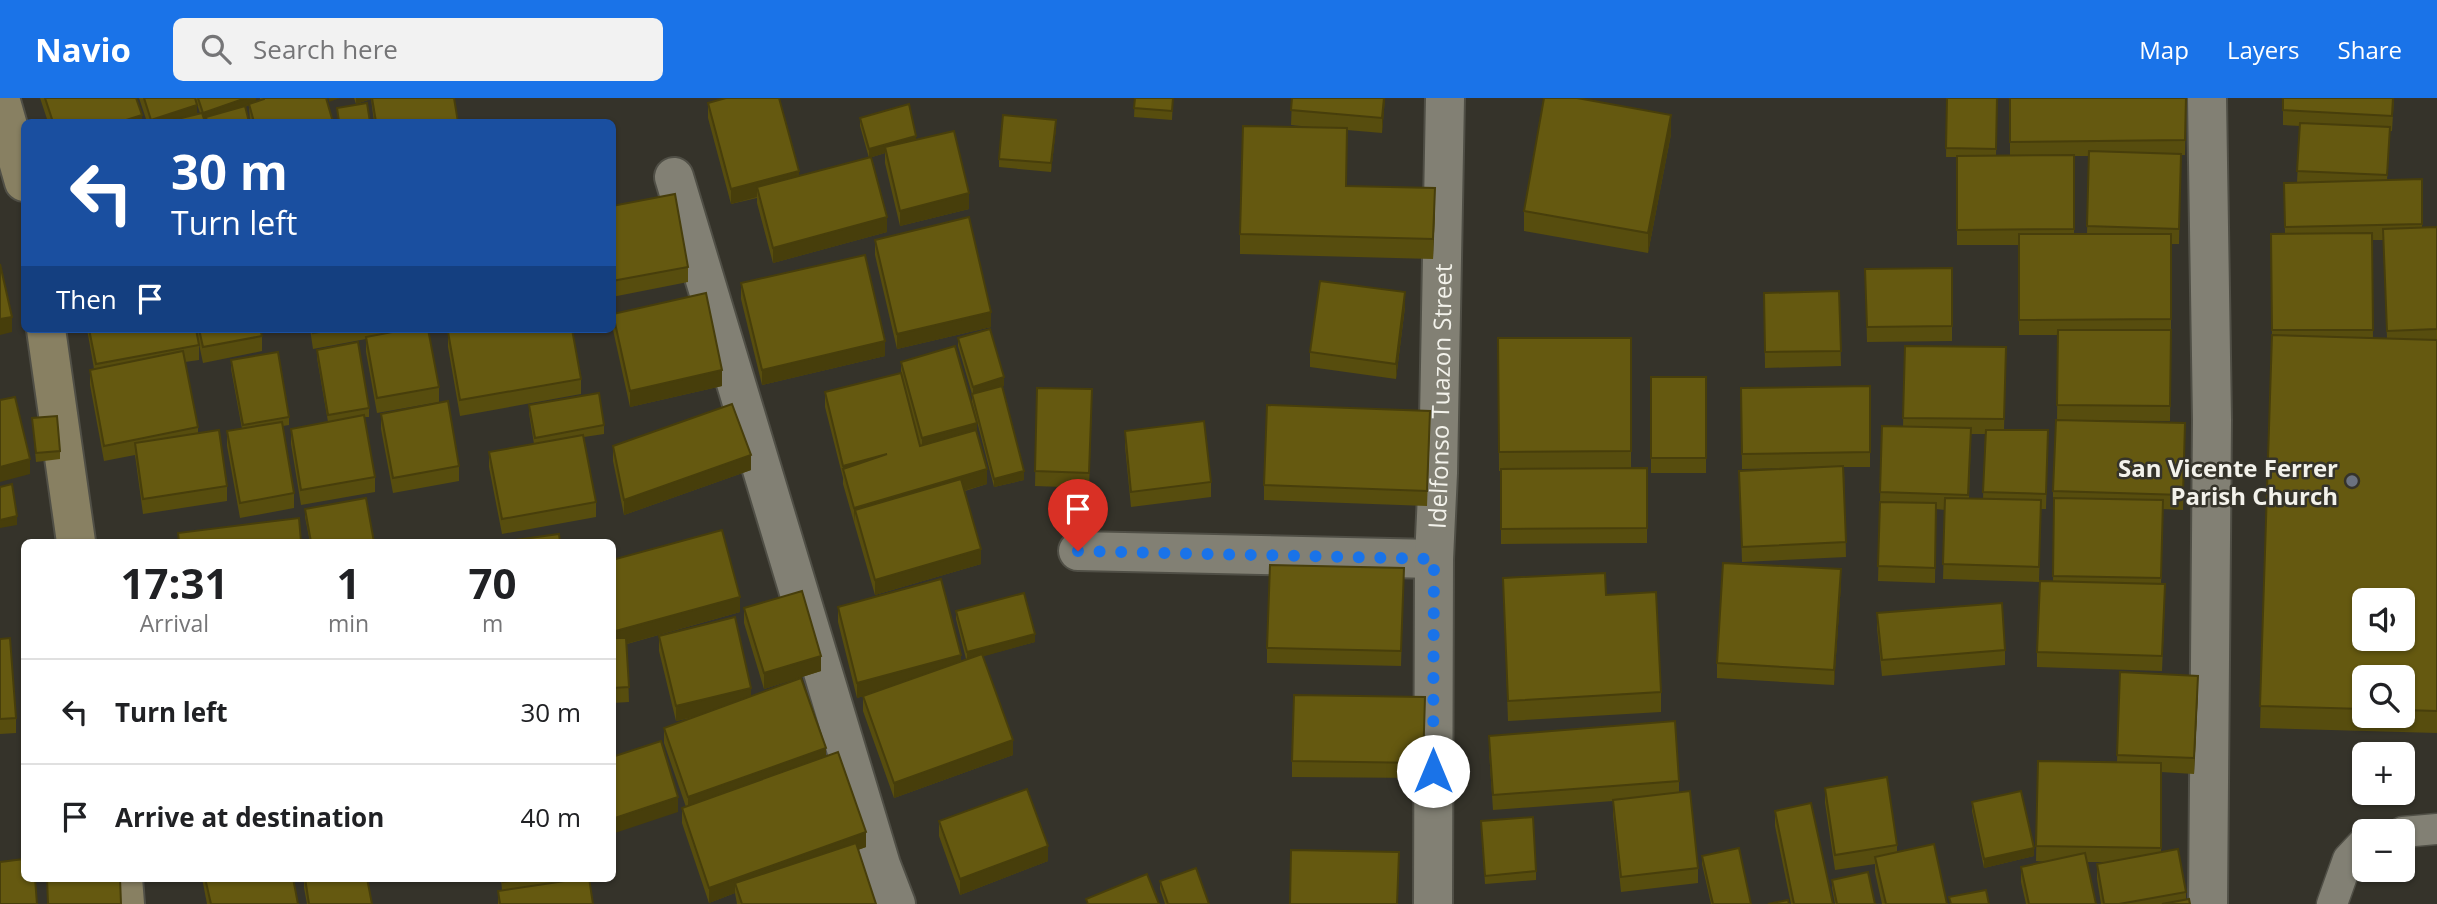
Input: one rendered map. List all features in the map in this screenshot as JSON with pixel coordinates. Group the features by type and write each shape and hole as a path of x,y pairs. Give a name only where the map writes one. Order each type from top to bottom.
{"street":[{"path":"0,98 21,172"},
{"name":"Idelfonso Tuazon Street","path":"1433,904 1434,559 1439,459 1445,98"},
{"path":"2207,98 2213,419 2208,904"},
{"path":"674,177 881,865 896,904"},
{"path":"47,333 76,539"},
{"path":"1078,551 1434,559"},
{"path":"123,882 125,904"}],"lane":[{"path":"2415,831 2437,829"},
{"path":"2332,904 2348,859 2352,855"}],"building":[{"path":"45,98 136,98 142,115 129,119 52,119"},
{"path":"144,98 195,98 197,105 151,119"},
{"path":"198,98 246,98 203,113"},
{"path":"326,98 332,119 253,119 249,104 264,99"},
{"path":"372,98 454,98 458,119 376,119"},
{"path":"726,98 779,98 799,171 731,189 708,103"},
{"path":"1135,98 1173,98 1172,111 1134,108"},
{"path":"1292,98 1384,98 1382,118 1291,110"},
{"path":"1544,98 1577,98 1671,115 1648,233 1524,211"},
{"path":"1947,98 1997,98 1996,149 1946,148"},
{"path":"2010,98 2186,98 2185,140 2010,142"},
{"path":"2283,98 2393,98 2392,116 2283,110"},
{"path":"367,103 370,119 339,119 337,108"},
{"path":"909,104 916,136 869,149 860,118"},
{"path":"245,106 248,119 206,119"},
{"path":"202,113 204,119 177,119"},
{"path":"1003,115 1056,120 1051,163 999,159"},
{"path":"2300,123 2390,127 2387,175 2297,171"},
{"path":"1243,126 1347,128 1346,186 1435,188 1433,239 1240,234"},
{"path":"954,131 969,193 900,211 885,147"},
{"path":"2089,151 2181,154 2179,229 2087,226"},
{"path":"2074,155 2074,229 1957,230 1957,156"},
{"path":"871,157 887,217 773,248 757,187"},
{"path":"2422,179 2422,224 2285,227 2284,183"},
{"path":"675,194 688,267 616,280 616,205"},
{"path":"969,217 991,312 897,334 875,240"},
{"path":"2437,227 2437,329 2387,331 2383,229"},
{"path":"2372,233 2373,330 2272,330 2271,234"},
{"path":"2019,234 2171,234 2171,319 2019,320"},
{"path":"865,255 885,341 762,370 741,283"},
{"path":"0,264 12,317 0,319"},
{"path":"1952,268 1952,326 1867,327 1865,269"},
{"path":"1320,281 1405,292 1396,364 1310,352"},
{"path":"1839,291 1841,351 1765,352 1764,293"},
{"path":"706,293 722,370 630,391 616,328 616,313"},
{"path":"990,329 1004,377 973,387 958,338"},
{"path":"2058,330 2171,330 2170,406 2057,405"},
{"path":"90,333 197,333 199,345 96,364"},
{"path":"200,333 261,333 262,336 203,347"},
{"path":"387,333 429,333 439,387 377,398 366,337"},
{"path":"448,333 573,333 581,379 460,400"},
{"name":"San Vicente Ferrer Parish Church","path":"2272,335 2437,340 2437,711 2415,710 2415,665 2352,665 2352,709 2260,706"},
{"path":"1498,338 1631,338 1631,451 1499,452"},
{"path":"358,342 369,408 328,415 317,350"},
{"path":"955,346 977,423 922,438 901,362"},
{"path":"1905,346 2006,347 2004,419 1903,418"},
{"path":"183,351 198,427 104,446 90,370"},
{"path":"278,352 289,417 243,425 231,360"},
{"path":"901,373 920,446 976,430 987,469 854,508 843,469 887,454 843,466 825,392"},
{"path":"1651,377 1706,377 1706,458 1651,458"},
{"path":"1002,386 1024,471 994,479 972,394"},
{"path":"1870,386 1870,452 1742,454 1741,388"},
{"path":"1037,388 1092,389 1089,473 1035,471"},
{"path":"599,393 604,425 535,438 529,405"},
{"path":"15,397 30,459 0,467 0,400"},
{"path":"448,401 459,466 393,478 381,414"},
{"path":"732,404 751,455 624,500 613,446"},
{"path":"1267,405 1430,411 1427,491 1264,485"},
{"path":"364,415 375,477 301,490 291,429"},
{"path":"57,416 60,451 36,453 32,418"},
{"path":"2056,420 2185,423 2183,495 2053,491"},
{"path":"1204,421 1211,482 1131,492 1125,431"},
{"path":"282,422 294,493 240,503 227,431"},
{"path":"1882,426 1971,428 1968,495 1880,492"},
{"path":"219,430 227,486 143,499 135,443"},
{"path":"1986,430 2048,430 2046,494 1983,492"},
{"path":"583,435 596,502 502,519 489,452"},
{"path":"1843,466 1846,542 1742,547 1739,471"},
{"path":"1647,468 1647,528 1501,529 1501,469"},
{"path":"961,479 981,549 875,580 855,510"},
{"path":"12,484 17,516 0,520 0,487"},
{"path":"366,498 373,539 310,539 305,509"},
{"path":"1945,498 2041,500 2039,567 1943,564"},
{"path":"2054,498 2163,500 2161,578 2053,576"},
{"path":"1880,502 1936,503 1935,568 1878,566"},
{"path":"299,518 301,539 179,539 178,533"},
{"path":"722,530 740,597 616,631 616,559"},
{"path":"559,534 560,539 522,539"},
{"path":"1723,563 1841,569 1834,670 1717,663"},
{"path":"1270,565 1404,568 1401,651 1267,648"},
{"path":"1605,573 1606,595 1656,592 1661,692 1508,701 1503,578"},
{"path":"941,579 961,655 857,683 838,607"},
{"path":"2040,581 2165,584 2162,656 2037,652"},
{"path":"802,591 821,656 764,673 744,608"},
{"path":"1024,593 1035,634 967,652 956,611"},
{"path":"2002,603 2005,650 1882,660 1877,613"},
{"path":"735,617 751,688 676,706 659,636"},
{"path":"10,638 16,718 0,719 0,639"},
{"path":"616,638 626,638 629,687 616,688"},
{"path":"982,654 1013,740 894,783 863,696"},
{"path":"2120,672 2198,676 2194,758 2117,755"},
{"path":"801,678 826,748 688,797 664,728"},
{"path":"1294,695 1425,697 1423,763 1292,761"},
{"path":"1675,721 1679,781 1493,795 1489,736"},
{"path":"661,741 678,797 616,818 616,756"},
{"path":"838,752 866,832 709,888 682,808"},
{"path":"2038,761 2161,763 2161,848 2036,846"},
{"path":"1887,777 1897,845 1835,855 1825,788"},
{"path":"1027,789 1048,846 960,879 939,821"},
{"path":"1690,791 1698,868 1621,877 1613,800"},
{"path":"2021,791 2034,848 1984,859 1972,802"},
{"path":"1811,803 1833,904 1794,904 1775,811"},
{"path":"1533,817 1536,871 1485,876 1481,821"},
{"path":"856,843 876,904 742,904 735,883"},
{"path":"1934,844 1947,904 1886,904 1875,857"},
{"path":"1739,848 1751,904 1713,904 1702,856"},
{"path":"2178,849 2186,892 2119,904 2104,904 2097,864"},
{"path":"1291,850 1399,852 1397,904 1290,904"},
{"path":"2085,853 2096,904 2029,904 2021,867"},
{"path":"21,859 21,882 35,882 37,904 0,904 0,862"},
{"path":"1196,868 1209,904 1168,904 1160,881"},
{"path":"1868,872 1875,904 1837,904 1832,880"},
{"path":"1147,874 1159,904 1088,904 1086,899"},
{"path":"47,882 120,882 121,904 48,904"},
{"path":"206,882 294,882 298,904 211,904"},
{"path":"306,882 368,882 372,904 309,904"},
{"path":"558,882 590,882 593,904 500,904 498,891"},
{"path":"1986,890 1989,904 1951,904 1949,897"},
{"path":"2189,899 2190,904 2162,904"},
{"path":"1788,900 1789,904 1768,904"}],"place":[{"name":"San Vicente Ferrer Parish Church","path":"2352,481"}],"route":[{"path":"1078,551 1434,559 1433,771"}]}
